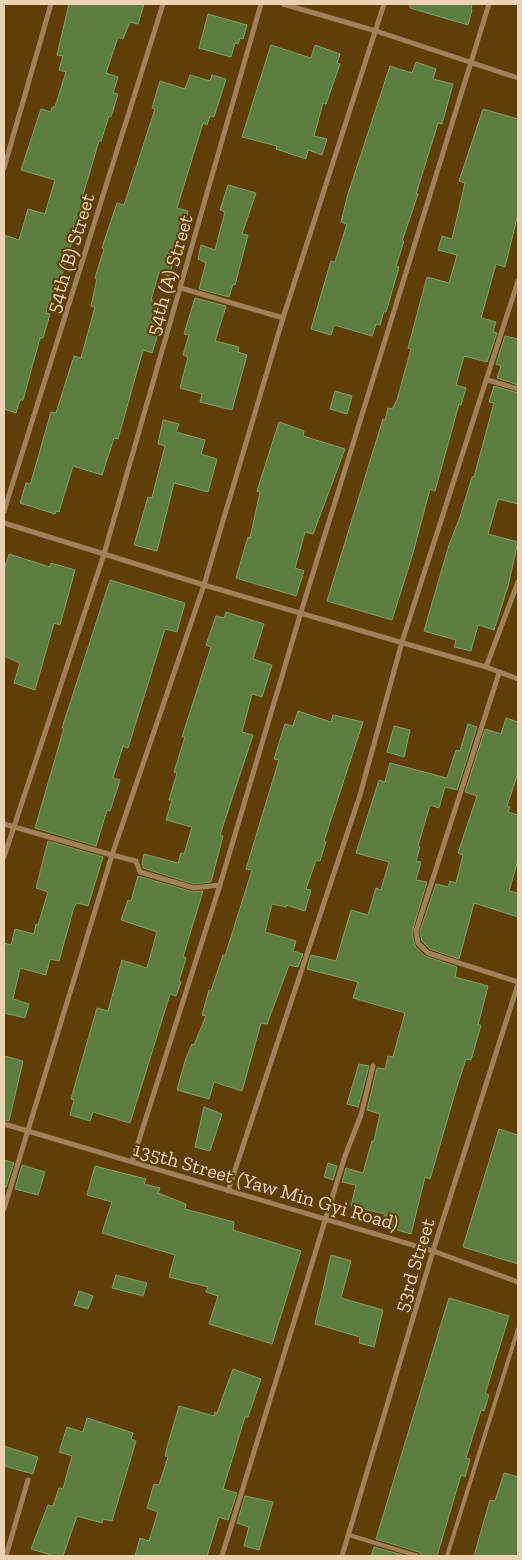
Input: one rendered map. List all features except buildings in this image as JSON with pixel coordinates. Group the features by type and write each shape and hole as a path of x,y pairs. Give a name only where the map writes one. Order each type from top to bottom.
{"street":[{"path":"4,168 52,4"},
{"name":"54th (B) Street","path":"4,511 163,4"},
{"name":"54th (A) Street","path":"4,857 104,554 261,4"},
{"path":"283,4 376,31 518,78"},
{"path":"4,1209 112,855 204,585 283,318 384,4"},
{"path":"132,1162 220,885 301,612 489,4"},
{"path":"228,1191 360,795 402,642 488,380 518,281"},
{"path":"181,288 283,318"},
{"path":"488,380 518,389"},
{"path":"4,523 204,585 486,667 518,679"},
{"path":"486,667 518,582"},
{"path":"499,673 416,931 418,943 428,953 518,983"},
{"path":"4,824 136,861 140,872 194,888 220,885"},
{"name":"53rd Street","path":"342,1556 433,1251 518,983"},
{"path":"222,1556 327,1219 344,1156 362,1115 373,1066"},
{"name":"135th Street (Yaw Min Gyi Road)","path":"4,1124 433,1251 518,1282"},
{"path":"6,1556 28,1480"}],"lane":[{"path":"447,1556 518,1329"},
{"path":"349,1535 418,1556"}]}
